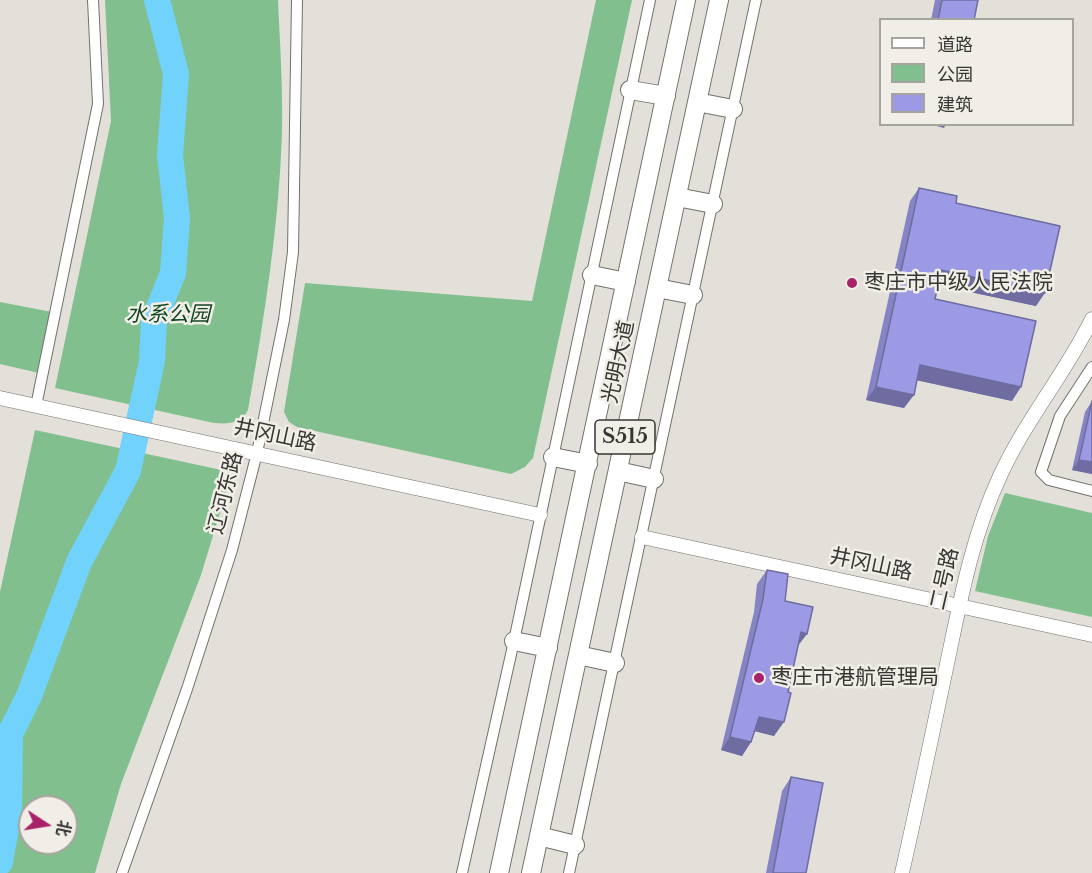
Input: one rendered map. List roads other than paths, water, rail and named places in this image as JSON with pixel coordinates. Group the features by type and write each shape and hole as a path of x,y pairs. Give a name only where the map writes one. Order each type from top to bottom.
{"main road":[{"name":"光明大道","path":"499,873 686,0"},
{"name":"光明大道","path":"531,873 719,0"},
{"path":"630,90 666,96"},
{"path":"697,102 733,109"},
{"path":"677,196 712,204"},
{"path":"592,275 626,282"},
{"path":"657,288 693,295"},
{"path":"553,457 588,464"},
{"path":"618,471 654,479"},
{"path":"514,641 548,648"},
{"path":"578,655 615,663"},
{"path":"538,836 575,845"}],"street":[{"path":"36,406 98,104 93,0"},
{"name":"辽河东路","path":"122,873 187,688 232,550 257,453 284,320 293,252 297,0"},
{"path":"462,873 514,641 650,0"},
{"name":"S515","path":"569,873 756,0"},
{"name":"二号路","path":"902,873 959,606 977,535 999,477 1023,432 1056,382 1092,319"},
{"path":"1092,367 1060,416 1041,472 1048,480 1092,491"},
{"name":"井冈山路","path":"0,398 540,515"},
{"name":"井冈山路","path":"642,537 1092,635"}],"waterway":[{"path":"0,862 9,812 10,734 29,696 79,562 128,471 152,361 154,320 173,273 177,218 170,155 176,74 157,0"}],"place":[{"name":"枣庄市中级人民法院","path":"852,283"},
{"name":"枣庄市港航管理局","path":"759,678"}],"park label":[{"name":"水系公园","path":"168,315"}]}
